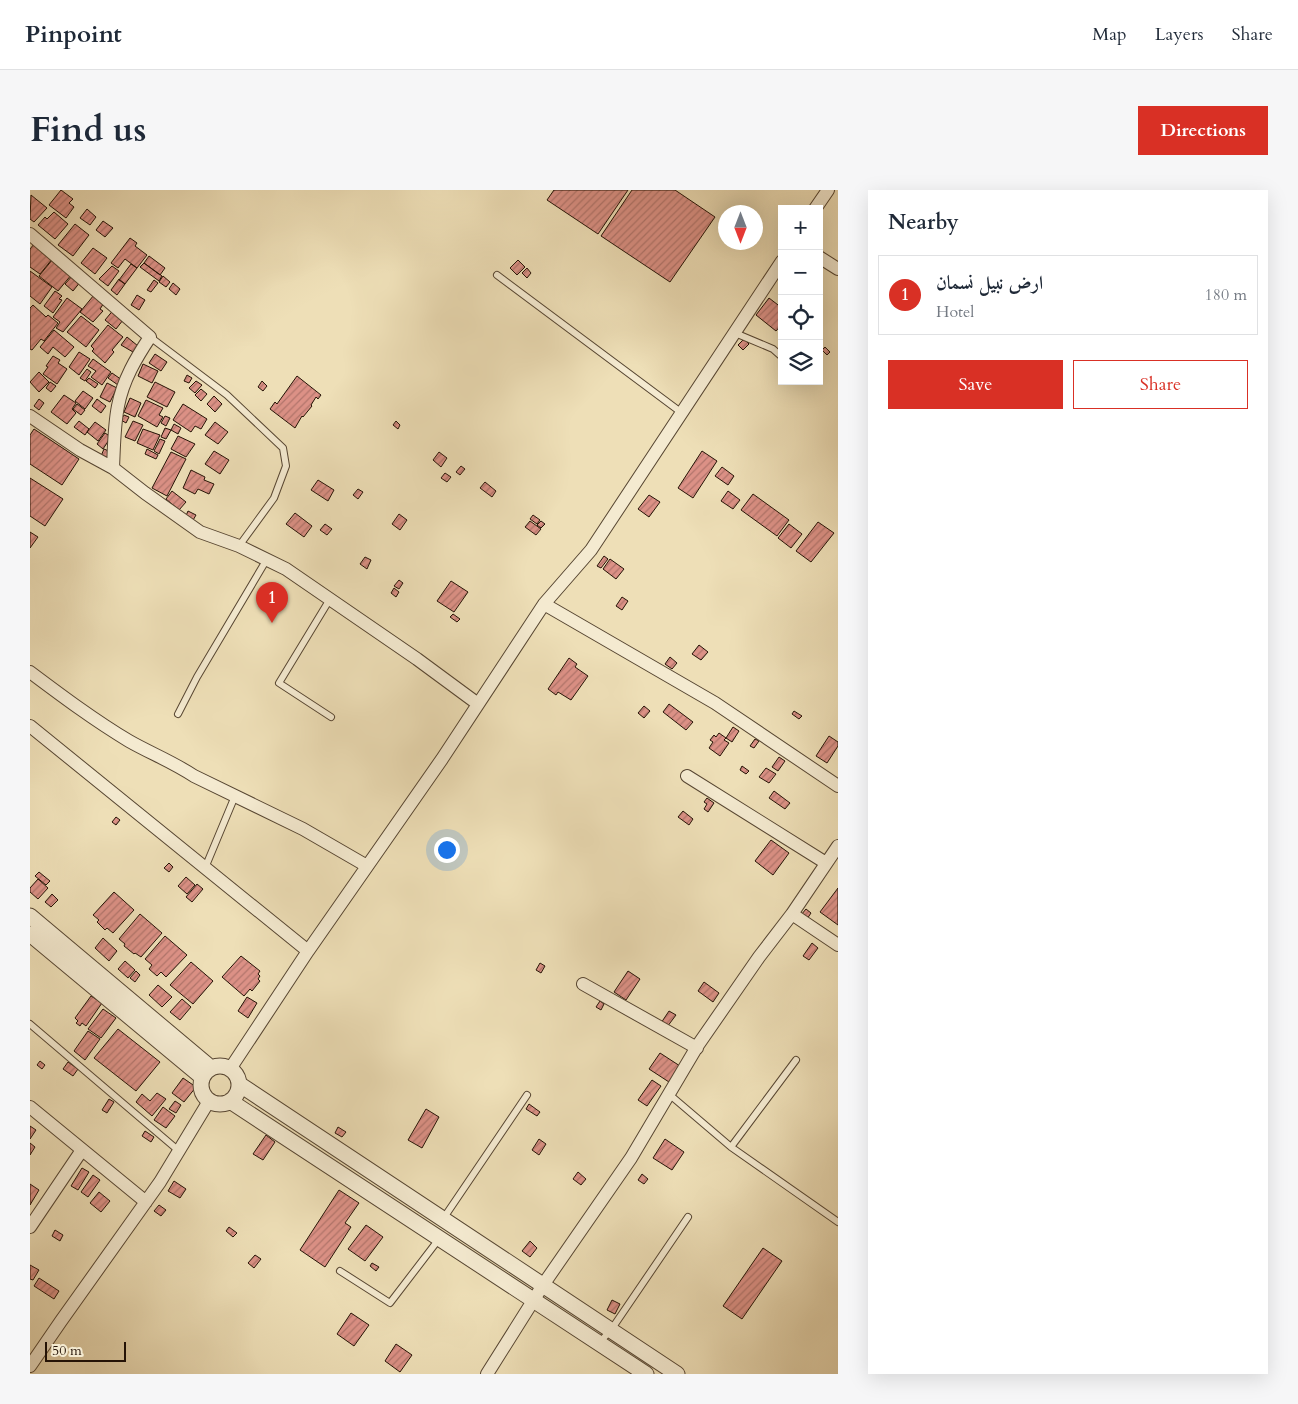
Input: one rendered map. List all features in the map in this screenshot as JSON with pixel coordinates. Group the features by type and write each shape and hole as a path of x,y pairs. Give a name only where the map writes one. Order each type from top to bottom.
{"street":[{"path":"818,205 828,190"},
{"path":"30,234 150,337 129,372 118,406 113,468"},
{"path":"823,260 838,269"},
{"path":"230,1069 308,951 442,759 544,604 591,550 778,267"},
{"path":"30,416 80,450 113,468 200,532 239,546 286,569 417,659 478,704"},
{"path":"544,604 715,702 838,786"},
{"path":"30,672 73,704 130,741 303,829 367,866"},
{"path":"30,726 308,951"},
{"path":"487,1374 543,1285 631,1158 697,1048 759,957 834,855 687,776"},
{"path":"792,914 838,945"},
{"path":"30,916 206,1072"},
{"path":"30,934 206,1072"},
{"path":"584,984 697,1048"},
{"path":"224,1066 230,1069 238,1078 237,1094 230,1101 220,1105 209,1101 205,1098 200,1088 206,1072 224,1066"},
{"path":"239,1084 678,1374"},
{"path":"32,1359 146,1202 209,1101"},
{"path":"230,1101 646,1374"},
{"path":"30,1108 146,1202"},
{"path":"30,1226 82,1150"}],"lane":[{"path":"497,275 682,413"},
{"path":"735,333 778,353"},
{"path":"150,337 227,395 283,448 286,466 274,498 239,546"},
{"path":"178,714 197,677 267,559"},
{"path":"330,599 279,683 330,717"},
{"path":"205,868 236,796"},
{"path":"30,1024 179,1150"},
{"path":"731,1147 796,1060"},
{"path":"443,1219 527,1094"},
{"path":"670,1094 731,1147 838,1222"},
{"path":"599,1343 611,1330 688,1217"},
{"path":"340,1271 390,1303 439,1239"}],"building":[{"path":"61,190 73,199 69,203 74,207 66,218 49,205"},
{"path":"554,190 628,190 598,234 547,200"},
{"path":"632,190 675,190 715,217 670,282 601,236"},
{"path":"31,195 47,208 34,222 30,219"},
{"path":"87,209 96,217 90,225 80,218"},
{"path":"54,212 68,224 55,239 38,225 45,217 47,219"},
{"path":"103,221 113,228 105,237 96,230"},
{"path":"75,224 89,235 73,256 58,245"},
{"path":"130,238 137,243 135,246 147,255 137,268 125,259 118,268 111,263"},
{"path":"34,244 53,258 40,274 30,267 30,249"},
{"path":"93,248 107,258 95,274 81,263"},
{"path":"149,256 165,268 160,275 144,263"},
{"path":"53,259 72,274 58,291 39,276"},
{"path":"518,260 525,267 517,275 510,268"},
{"path":"144,263 162,276 159,281 140,267"},
{"path":"131,264 137,268 125,284 119,280"},
{"path":"112,266 119,271 108,286 99,279"},
{"path":"527,268 531,273 527,278 522,273"},
{"path":"30,271 52,287 40,304 30,296"},
{"path":"73,275 81,281 73,291 65,284"},
{"path":"163,276 170,282 166,287 159,282"},
{"path":"119,279 125,284 117,295 111,290"},
{"path":"154,280 158,283 151,292 147,290"},
{"path":"173,283 180,289 176,295 169,289"},
{"path":"55,291 62,296 59,299 62,300 53,313 44,306"},
{"path":"94,295 104,303 100,309 103,311 93,322 80,312"},
{"path":"137,295 145,300 139,310 131,305"},
{"path":"67,298 82,309 63,332 56,328 60,322 53,317"},
{"path":"769,298 778,305 778,329 776,331 756,315"},
{"path":"33,305 46,317 48,315 58,323 44,341 41,339 32,350 30,349 30,308"},
{"path":"115,308 123,320 116,329 105,320"},
{"path":"81,316 99,330 86,347 67,332"},
{"path":"108,325 123,337 112,350 114,352 105,363 92,351 94,349 91,346"},
{"path":"54,330 74,347 65,357 53,347 48,354 40,347"},
{"path":"127,337 138,346 133,352 121,345"},
{"path":"744,339 749,344 743,350 738,345"},
{"path":"825,347 830,352 827,355 823,349"},
{"path":"79,352 90,359 79,375 69,367"},
{"path":"155,354 167,362 161,371 149,363"},
{"path":"53,356 60,360 58,363 67,369 57,384 43,374"},
{"path":"93,359 111,372 102,385 91,377 96,371 88,366"},
{"path":"143,364 158,371 152,383 138,376"},
{"path":"87,369 91,372 85,381 80,378"},
{"path":"39,372 49,382 39,392 30,382"},
{"path":"112,373 122,380 118,385 108,378"},
{"path":"187,375 192,378 189,383 184,381"},
{"path":"297,376 321,395 318,399 316,397 312,406 302,416 295,428 270,409 275,402 277,404"},
{"path":"89,378 98,384 95,388 86,381"},
{"path":"196,381 202,385 195,393 189,388"},
{"path":"262,381 267,386 263,391 258,387"},
{"path":"50,382 56,386 51,392 46,388"},
{"path":"155,382 175,392 167,407 147,397"},
{"path":"107,383 117,388 110,402 100,397"},
{"path":"201,389 207,394 201,401 195,395"},
{"path":"83,391 93,398 85,409 75,401"},
{"path":"64,395 76,403 72,409 76,413 67,424 51,412"},
{"path":"214,396 222,404 215,412 207,404"},
{"path":"130,398 141,403 135,417 124,412"},
{"path":"39,399 44,403 39,410 34,406"},
{"path":"97,399 106,406 101,413 92,406"},
{"path":"146,400 163,408 159,415 163,417 157,427 138,416"},
{"path":"77,404 85,410 81,415 73,409"},
{"path":"183,404 207,419 201,429 195,426 191,432 173,420"},
{"path":"124,415 129,417 126,423 121,420"},
{"path":"165,416 170,418 166,426 161,423"},
{"path":"79,421 89,429 85,435 74,427"},
{"path":"133,421 143,425 135,441 125,437"},
{"path":"396,421 400,425 398,429 393,425"},
{"path":"95,422 106,430 98,441 87,432"},
{"path":"215,422 228,432 218,444 205,435"},
{"path":"174,424 181,428 178,434 171,430"},
{"path":"165,428 171,430 166,439 161,437"},
{"path":"34,429 79,459 62,485 30,464 30,435"},
{"path":"143,429 160,435 153,450 137,443"},
{"path":"105,433 111,437 103,449 97,444"},
{"path":"178,436 195,444 186,457 171,449"},
{"path":"160,439 165,441 159,454 154,451"},
{"path":"104,449 111,452 107,459 101,456"},
{"path":"147,449 158,455 156,459 145,454"},
{"path":"214,451 229,460 220,474 205,464"},
{"path":"702,451 717,461 693,498 678,488"},
{"path":"171,452 186,459 167,496 152,488"},
{"path":"439,452 447,458 441,467 433,460"},
{"path":"461,466 465,469 460,475 456,472"},
{"path":"722,467 734,476 728,485 715,476"},
{"path":"191,470 205,477 204,480 214,484 209,494 198,489 195,494 183,488"},
{"path":"445,473 451,477 447,482 441,478"},
{"path":"30,478 63,499 45,526 30,516"},
{"path":"318,480 334,490 328,501 311,490"},
{"path":"485,482 496,491 492,497 480,488"},
{"path":"358,489 363,492 358,499 353,495"},
{"path":"172,491 186,502 179,510 166,499"},
{"path":"728,491 740,500 733,509 721,501"},
{"path":"753,494 789,520 777,536 741,510"},
{"path":"649,495 660,502 649,517 638,509"},
{"path":"188,511 196,515 192,522 185,518"},
{"path":"295,513 312,526 304,537 286,524"},
{"path":"399,514 407,520 400,530 392,524"},
{"path":"533,515 540,520 537,524 530,519"},
{"path":"530,521 541,529 536,535 525,527"},
{"path":"541,521 545,524 541,528 537,525"},
{"path":"818,522 834,533 811,562 796,551"},
{"path":"325,524 332,529 327,535 320,530"},
{"path":"789,524 802,534 791,548 778,538"},
{"path":"30,532 38,537 30,548"},
{"path":"604,556 608,559 601,568 597,566"},
{"path":"365,557 371,560 367,569 360,564"},
{"path":"610,559 624,569 616,579 603,569"},
{"path":"399,580 403,583 399,589 394,586"},
{"path":"451,581 468,592 454,612 437,601"},
{"path":"394,588 399,592 396,597 391,593"},
{"path":"622,597 628,601 622,610 616,606"},
{"path":"453,614 460,619 457,622 450,617"},
{"path":"699,645 708,652 701,660 692,654"},
{"path":"670,657 677,663 672,669 665,664"},
{"path":"569,658 577,664 575,667 588,676 571,700 558,692 556,695 548,689"},
{"path":"669,704 693,722 686,730 663,712"},
{"path":"644,706 650,711 644,718 638,713"},
{"path":"794,711 802,716 799,719 792,714"},
{"path":"733,727 739,731 732,742 726,738"},
{"path":"719,733 729,743 720,756 709,748 713,742 710,740"},
{"path":"829,736 838,742 838,746 827,763 816,756"},
{"path":"755,739 759,741 754,748 750,746"},
{"path":"779,757 785,761 778,771 772,767"},
{"path":"742,766 749,771 746,774 740,770"},
{"path":"766,768 776,774 769,783 759,777"},
{"path":"774,791 790,803 785,809 769,798"},
{"path":"707,798 714,803 708,812 704,809 707,804 704,802"},
{"path":"683,811 693,819 689,825 678,817"},
{"path":"116,817 120,820 116,825 112,822"},
{"path":"771,840 789,853 773,875 755,861"},
{"path":"169,863 173,867 169,872 164,868"},
{"path":"39,872 50,881 46,885 35,876"},
{"path":"186,877 195,885 187,894 178,886"},
{"path":"38,879 48,888 38,899 30,892 30,888"},
{"path":"197,884 203,889 192,902 186,897"},
{"path":"838,888 838,925 820,912"},
{"path":"114,892 134,910 113,933 107,928 105,930 97,922 99,920 93,915"},
{"path":"52,894 58,900 51,907 45,902"},
{"path":"806,909 811,913 807,919 801,915"},
{"path":"140,914 162,933 141,957 124,946 125,944 119,939"},
{"path":"165,936 187,955 166,977 161,972 157,976 149,969 152,965 145,959"},
{"path":"103,938 117,951 109,961 95,948"},
{"path":"812,943 818,948 809,960 803,956"},
{"path":"241,956 260,971 258,979 260,981 252,991 250,989 244,996 222,977"},
{"path":"125,961 135,970 128,978 118,969"},
{"path":"191,962 213,981 193,1004 170,985"},
{"path":"540,963 545,966 541,973 536,970"},
{"path":"136,971 140,975 135,982 130,978"},
{"path":"628,971 640,979 626,1000 614,992"},
{"path":"704,982 719,993 713,1002 698,991"},
{"path":"158,985 172,997 162,1007 149,995"},
{"path":"91,996 102,1003 86,1026 82,1023 80,1026 76,1023 78,1021 75,1018"},
{"path":"247,997 257,1003 248,1018 238,1011"},
{"path":"182,999 191,1007 180,1020 170,1012"},
{"path":"600,1001 604,1004 601,1010 596,1007"},
{"path":"103,1009 116,1018 101,1038 88,1029"},
{"path":"669,1011 676,1015 667,1027 661,1023"},
{"path":"118,1029 160,1062 136,1091 94,1058"},
{"path":"88,1031 100,1039 85,1060 74,1051"},
{"path":"660,1053 680,1066 669,1082 649,1069"},
{"path":"40,1061 45,1065 42,1069 37,1065"},
{"path":"68,1062 78,1069 73,1076 63,1069"},
{"path":"183,1078 196,1087 184,1102 172,1093"},
{"path":"652,1080 661,1086 647,1106 638,1100"},
{"path":"157,1093 166,1099 152,1116 136,1102 142,1094 150,1101"},
{"path":"109,1099 114,1102 107,1113 102,1110"},
{"path":"175,1101 181,1105 176,1113 169,1109"},
{"path":"529,1104 540,1112 537,1116 526,1109"},
{"path":"163,1107 175,1116 166,1128 154,1120"},
{"path":"426,1109 439,1117 422,1148 408,1140"},
{"path":"30,1126 36,1130 30,1139"},
{"path":"338,1127 346,1132 342,1137 335,1133"},
{"path":"145,1131 154,1137 151,1142 142,1136"},
{"path":"266,1135 275,1142 263,1160 253,1154"},
{"path":"539,1139 546,1144 539,1155 532,1150"},
{"path":"665,1139 684,1152 672,1170 653,1158"},
{"path":"30,1143 35,1147 30,1155"},
{"path":"82,1168 89,1172 78,1190 71,1186"},
{"path":"578,1172 586,1179 581,1185 573,1179"},
{"path":"642,1174 648,1179 644,1184 638,1180"},
{"path":"93,1175 100,1180 88,1197 81,1192"},
{"path":"174,1181 186,1189 180,1198 168,1191"},
{"path":"30,1184 39,1190 30,1205"},
{"path":"339,1190 359,1203 345,1223 351,1227 325,1267 300,1250"},
{"path":"99,1192 110,1201 101,1212 90,1203"},
{"path":"159,1205 166,1210 161,1216 154,1211"},
{"path":"366,1225 383,1237 365,1261 348,1249"},
{"path":"229,1227 237,1233 233,1237 226,1231"},
{"path":"55,1230 63,1235 60,1241 52,1236"},
{"path":"530,1241 537,1248 530,1257 522,1251"},
{"path":"763,1248 782,1261 742,1319 723,1306"},
{"path":"255,1255 261,1259 254,1268 248,1263"},
{"path":"372,1263 379,1267 376,1271 370,1266"},
{"path":"30,1265 39,1270 33,1280 30,1279"},
{"path":"39,1278 59,1291 54,1299 34,1286"},
{"path":"612,1300 620,1304 615,1314 607,1310"},
{"path":"351,1313 369,1325 354,1346 337,1334"},
{"path":"396,1344 412,1355 400,1372 385,1361"}],"place":[{"name":"ارض نبيل نسمان","path":"272,623"}]}
